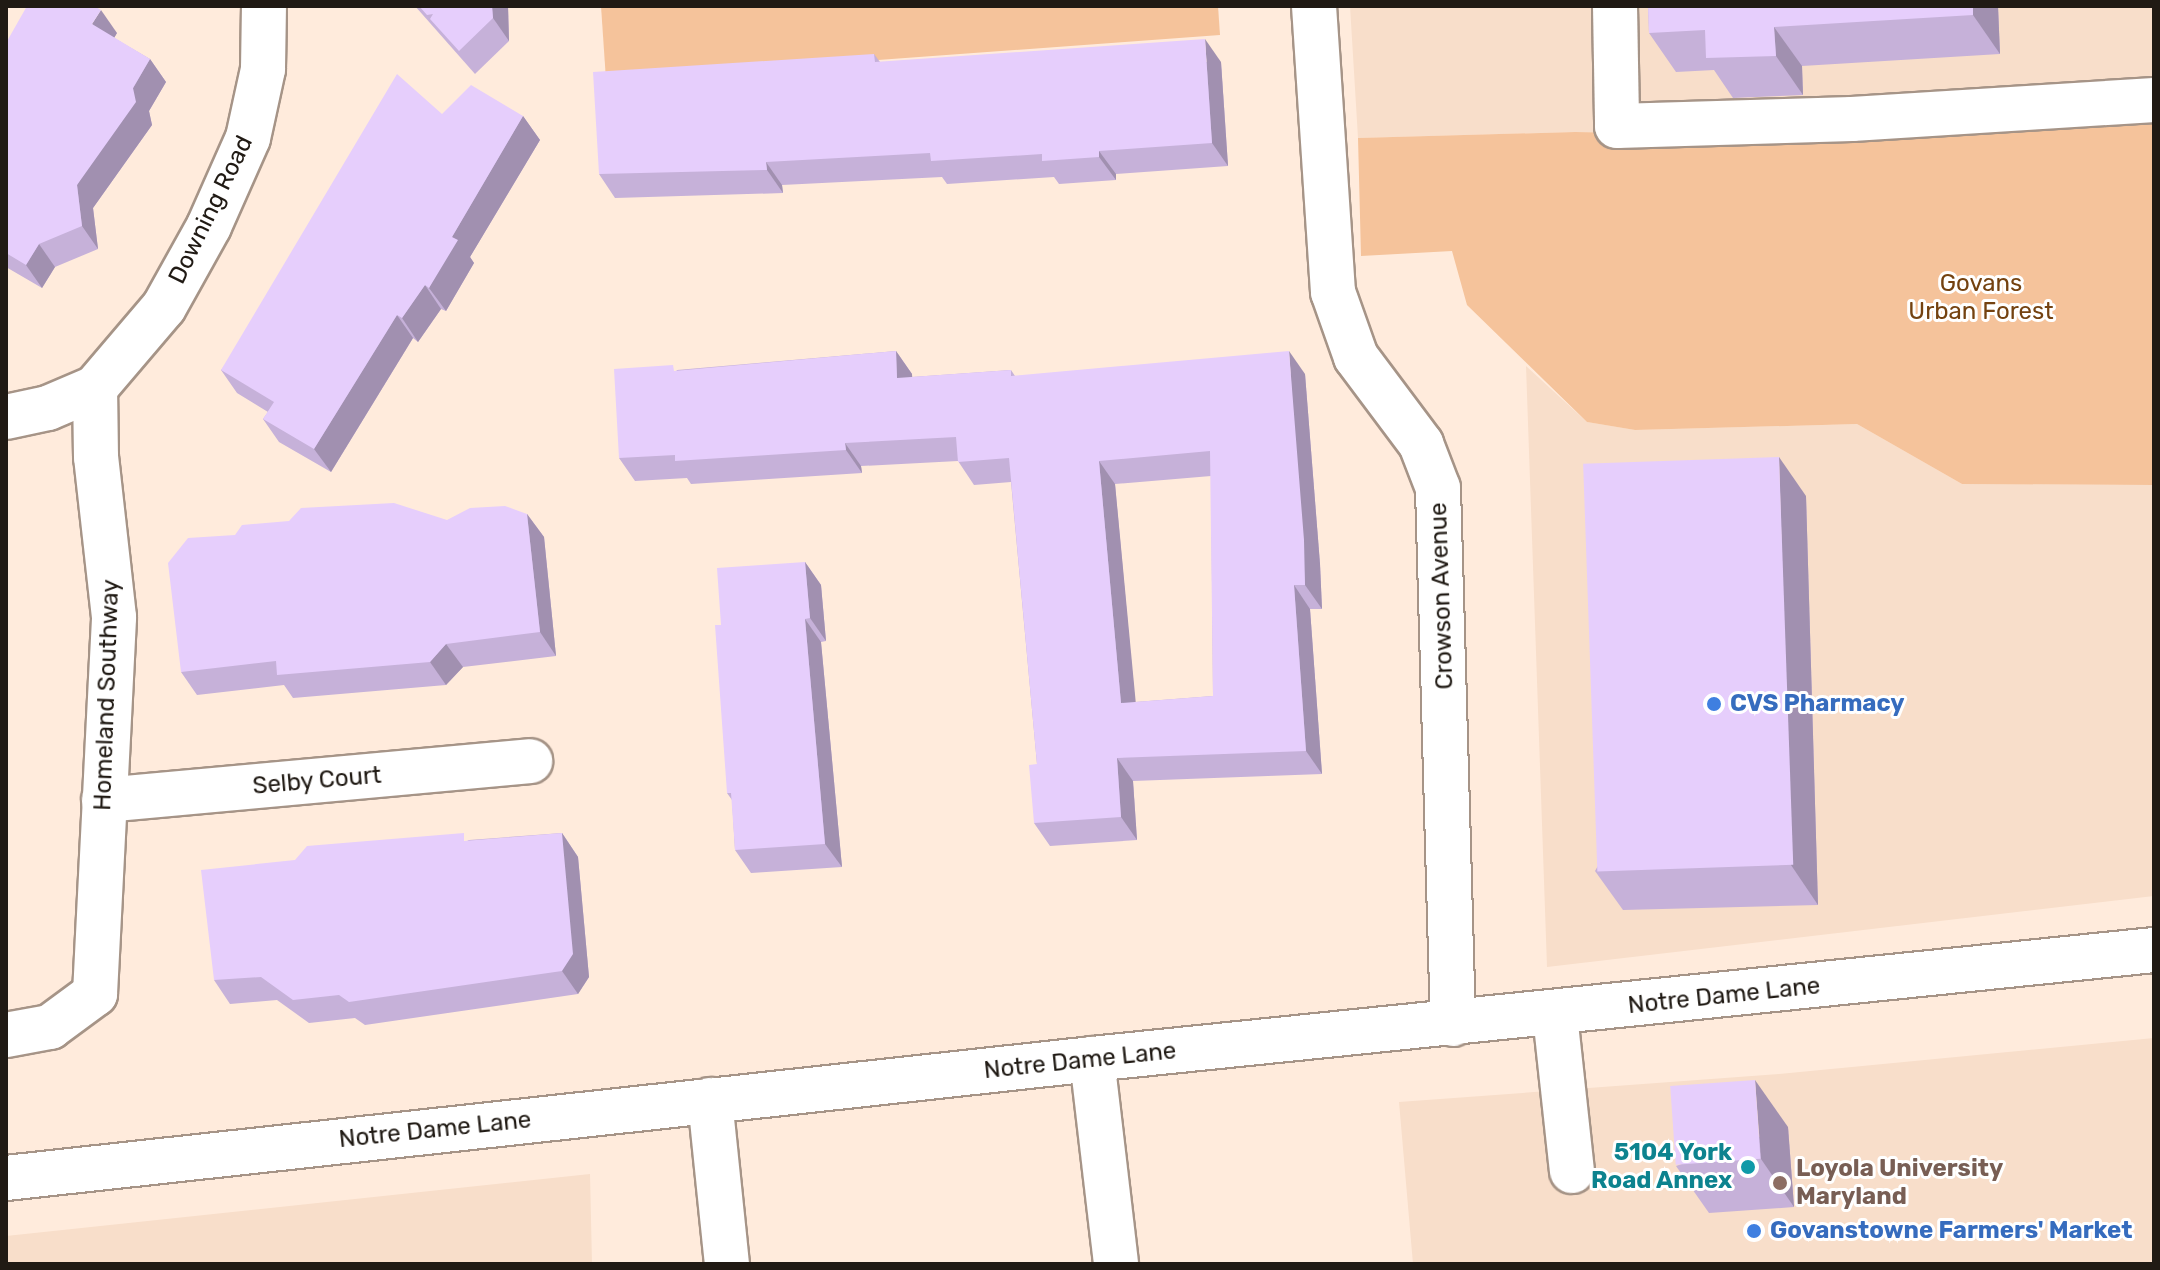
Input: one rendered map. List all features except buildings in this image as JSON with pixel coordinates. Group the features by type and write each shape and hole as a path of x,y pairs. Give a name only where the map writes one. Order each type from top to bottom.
{"street":[{"name":"Downing Road","path":"95,388 164,307 209,226 248,138 263,69 264,6"},
{"name":"Crowson Avenue","path":"1314,6 1328,257 1336,304 1356,357 1421,444 1438,488 1453,1024"},
{"path":"1615,6 1617,126 1852,119 2154,100"},
{"path":"6,417 48,408 95,388"},
{"name":"Homeland Southway","path":"6,1035 50,1027 95,994 114,617 96,457 95,388"},
{"name":"Selby Court","path":"104,800 530,761"},
{"name":"Notre Dame Lane","path":"6,1178 1092,1059 1555,1015 2154,950"},
{"path":"1555,1015 1572,1171"},
{"path":"1092,1059 1116,1264"},
{"path":"710,1100 727,1264"}],"shaded area":[{"path":"1350,6 2154,6 2154,120 1847,137 1575,132 1358,138"},
{"path":"1526,366 1587,422 1635,430 1857,424 1962,484 2154,485 2154,896 1547,967"},
{"name":"Loyola University Maryland","path":"2154,1038 2154,1264 1413,1264 1399,1102 1779,1074"},
{"path":"590,1174 592,1264 6,1264 6,1236"}],"green space":[{"path":"601,6 1218,6 1220,35 606,80"},
{"name":"Govans Urban Forest","path":"2154,120 2154,485 1962,484 1857,424 1635,430 1587,422 1467,305 1452,251 1361,256 1358,138 1575,132 1847,137"}],"place":[{"name":"CVS Pharmacy","path":"1714,704"},
{"name":"5104 York Road Annex","path":"1748,1167"},
{"name":"Loyola University Maryland","path":"1780,1183"},
{"name":"Govanstowne Farmers' Market","path":"1754,1231"}]}
